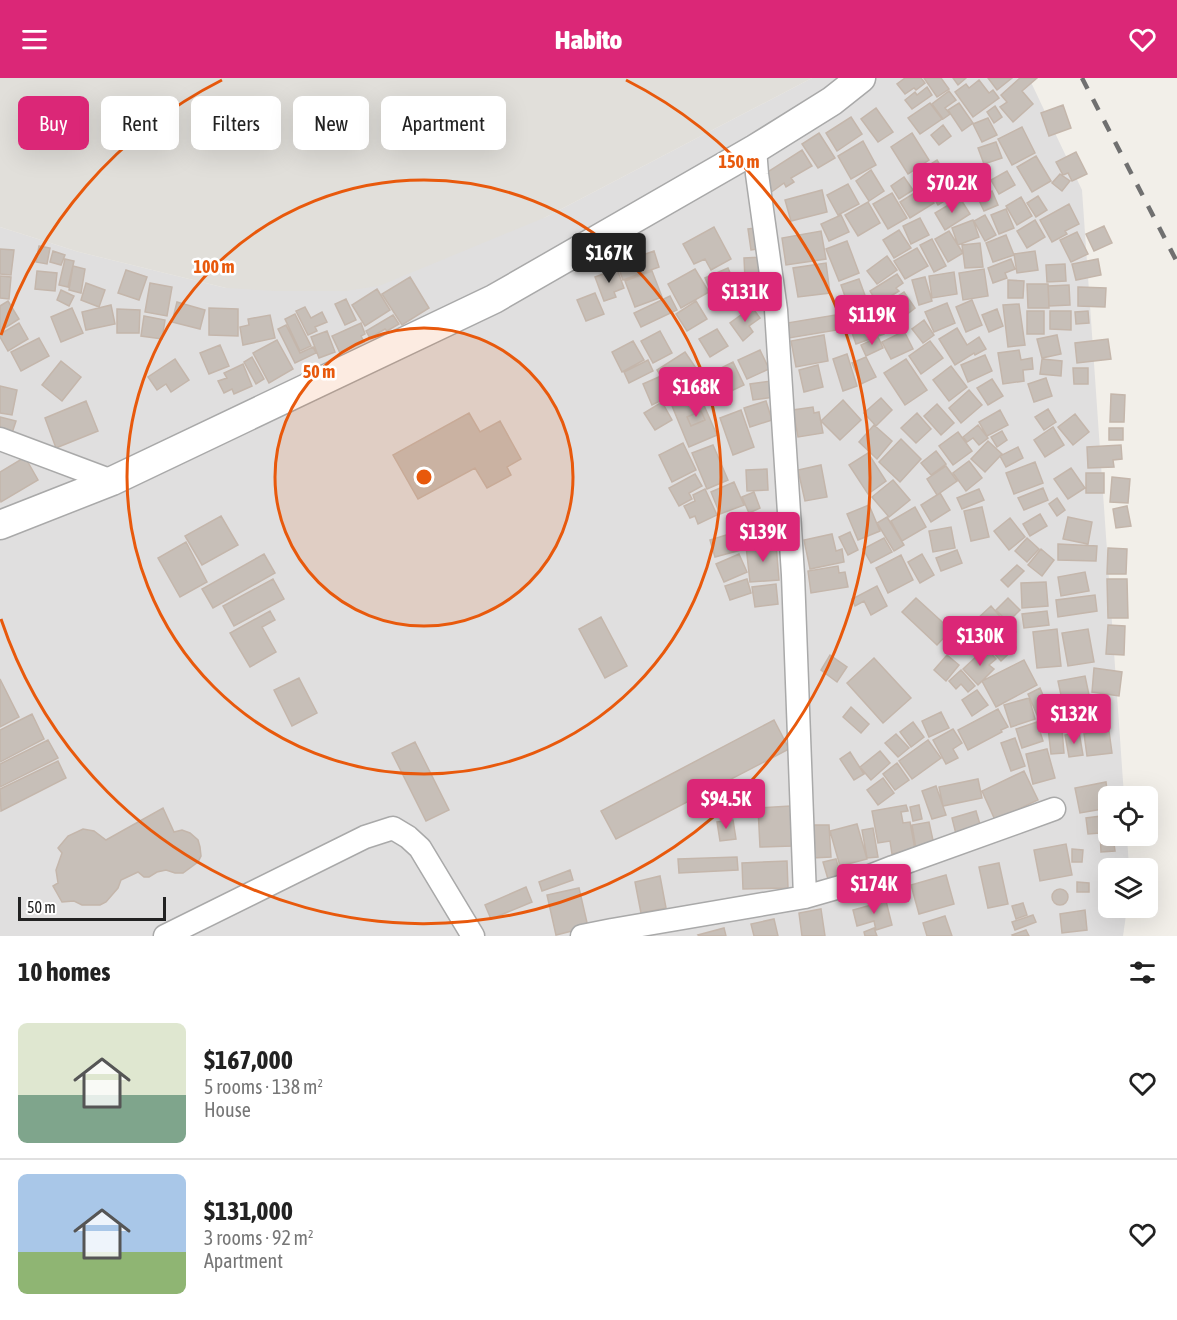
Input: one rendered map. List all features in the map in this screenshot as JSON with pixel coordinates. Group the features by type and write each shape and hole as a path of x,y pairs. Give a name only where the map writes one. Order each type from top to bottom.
{"street":[{"path":"0,525 112,481 494,299 755,149 832,101 861,78"},
{"path":"755,149 776,310 793,575 805,897"},
{"path":"0,439 112,481"},
{"path":"582,936 805,897 847,885 1054,809"},
{"path":"165,936 365,837 393,828 420,848 473,936"}],"shaded area":[{"path":"0,78 812,78 546,217 379,286 345,291 226,288 79,252 0,227"},
{"path":"812,78 1029,78 1082,190 1123,786 1098,786 1098,846 1128,846 1128,858 1098,858 1098,918 1126,918 1123,936 0,936 0,227 79,252 226,288 546,217"}],"building":[{"path":"905,78 921,78 925,83 905,94 897,84"},
{"path":"924,78 941,78 949,89 937,97"},
{"path":"953,78 966,78 958,85"},
{"path":"988,78 1012,78 997,90"},
{"path":"1020,78 1037,78 1022,91 1033,104 1013,122 1000,107 1007,102 1001,95"},
{"path":"979,80 989,93 993,90 999,98 973,117 955,92 966,84 969,88"},
{"path":"927,87 932,95 912,109 905,100 915,92 917,95"},
{"path":"949,91 956,100 945,108 950,114 943,119 932,104"},
{"path":"930,103 942,119 920,134 908,118"},
{"path":"959,103 973,123 962,131 948,110"},
{"path":"1063,105 1071,128 1049,136 1041,113"},
{"path":"995,106 1002,117 994,123 987,112"},
{"path":"876,108 893,132 878,142 861,119"},
{"path":"851,117 862,134 837,151 826,133"},
{"path":"988,118 997,135 982,142 973,124"},
{"path":"943,125 951,136 939,145 931,135"},
{"path":"1022,127 1035,153 1012,165 998,139"},
{"path":"819,133 835,158 818,168 802,144"},
{"path":"912,133 929,160 908,174 891,147"},
{"path":"863,141 876,165 851,179 838,156"},
{"path":"996,142 1002,158 984,164 978,148"},
{"path":"802,150 812,166 791,178 794,182 786,187 784,183 770,193 760,177"},
{"path":"1076,152 1087,174 1072,181 1068,173 1063,175 1056,162"},
{"path":"1036,156 1051,181 1032,192 1017,167"},
{"path":"937,160 957,193 938,205 918,172"},
{"path":"871,170 884,191 869,201 856,181"},
{"path":"1007,171 1015,185 999,194 991,180"},
{"path":"1060,174 1070,181 1062,191 1052,183"},
{"path":"904,177 913,190 899,199 891,186"},
{"path":"848,184 859,204 838,215 827,195"},
{"path":"924,187 934,203 910,218 900,202"},
{"path":"822,190 827,212 791,221 785,200"},
{"path":"992,191 998,205 984,211 978,198"},
{"path":"892,193 907,218 888,229 873,204"},
{"path":"1038,196 1047,210 1036,217 1027,203"},
{"path":"1021,197 1032,216 1017,225 1006,206"},
{"path":"960,198 970,214 945,230 935,213"},
{"path":"868,202 880,223 858,236 845,215"},
{"path":"1069,204 1079,224 1065,231 1067,234 1052,242 1040,220"},
{"path":"1006,209 1014,228 999,234 991,215"},
{"path":"841,215 849,232 829,241 821,224"},
{"path":"985,215 996,235 985,241 974,221"},
{"path":"920,218 929,235 911,244 903,226"},
{"path":"973,220 979,237 958,245 952,228"},
{"path":"1035,220 1045,237 1027,248 1017,231"},
{"path":"1104,226 1112,243 1094,251 1086,234"},
{"path":"714,227 731,259 711,270 705,259 694,264 683,244"},
{"path":"763,227 765,248 751,250 748,229"},
{"path":"899,230 911,248 894,258 883,240"},
{"path":"821,231 826,259 786,265 782,238"},
{"path":"949,231 963,253 948,262 935,239"},
{"path":"1077,232 1088,254 1071,262 1060,240"},
{"path":"1006,235 1014,255 993,262 986,243"},
{"path":"932,239 946,266 934,272 920,245"},
{"path":"847,241 859,273 839,281 826,249"},
{"path":"980,243 983,267 965,268 962,245"},
{"path":"39,246 50,248 47,264 36,262"},
{"path":"917,248 928,266 905,279 894,261"},
{"path":"0,249 14,250 11,275 0,274"},
{"path":"53,251 65,255 61,265 50,262"},
{"path":"654,251 659,267 623,280 617,264"},
{"path":"1035,251 1038,270 1017,273 1014,254"},
{"path":"887,256 897,270 877,284 867,271"},
{"path":"766,257 767,278 745,279 744,258"},
{"path":"65,259 74,261 68,287 59,285"},
{"path":"1011,259 1015,269 1005,273 1007,278 993,283 988,268"},
{"path":"1098,259 1101,275 1076,280 1072,264"},
{"path":"826,263 830,293 798,297 793,268"},
{"path":"1065,264 1066,281 1047,282 1046,265"},
{"path":"73,266 85,269 81,293 69,290"},
{"path":"728,268 735,284 712,294 705,278"},
{"path":"617,269 624,288 614,292 616,297 604,301 595,277"},
{"path":"695,269 709,292 681,308 668,284"},
{"path":"984,269 988,296 963,300 959,273"},
{"path":"126,270 147,277 139,300 118,293"},
{"path":"37,271 57,273 55,291 35,289"},
{"path":"652,271 662,297 635,307 625,281"},
{"path":"954,272 957,294 932,298 929,276"},
{"path":"897,274 903,283 896,288 899,291 878,304 870,291"},
{"path":"0,276 11,277 9,299 0,298"},
{"path":"410,277 429,308 402,325 382,294"},
{"path":"925,277 932,301 919,305 912,280"},
{"path":"859,279 866,298 848,305 841,285"},
{"path":"1008,280 1024,281 1023,298 1008,298"},
{"path":"86,283 105,290 99,307 81,300"},
{"path":"150,283 172,287 167,316 145,312"},
{"path":"749,283 756,298 741,305 734,290"},
{"path":"1027,284 1048,284 1049,308 1028,308"},
{"path":"1069,285 1070,305 1049,306 1048,286"},
{"path":"1078,287 1106,288 1105,307 1078,306"},
{"path":"377,289 390,310 365,326 352,305"},
{"path":"61,290 74,296 69,306 57,300"},
{"path":"904,292 915,308 901,319 889,302"},
{"path":"595,293 604,314 586,321 577,300"},
{"path":"670,296 677,310 641,327 634,313"},
{"path":"346,299 356,320 345,325 335,304"},
{"path":"972,300 982,325 966,332 956,307"},
{"path":"8,301 19,319 0,331 0,306"},
{"path":"696,301 707,319 687,331 676,314"},
{"path":"177,302 205,310 200,329 172,322"},
{"path":"947,303 955,323 934,332 925,312"},
{"path":"1019,304 1025,345 1008,347 1003,305"},
{"path":"111,305 115,324 86,330 82,312"},
{"path":"305,307 311,318 322,312 327,322 315,327 317,331 308,335 296,311"},
{"path":"752,307 760,318 749,326 753,332 743,341 730,323"},
{"path":"72,308 83,333 61,342 51,317"},
{"path":"209,308 238,309 238,336 209,335"},
{"path":"117,309 140,310 139,333 117,333"},
{"path":"875,309 884,334 856,344 847,319"},
{"path":"997,309 1003,326 989,332 982,315"},
{"path":"1027,311 1044,311 1044,334 1027,334"},
{"path":"1050,311 1071,311 1071,330 1050,329"},
{"path":"1088,311 1089,323 1076,324 1075,312"},
{"path":"295,314 311,346 300,351 285,319"},
{"path":"270,315 275,338 243,345 240,327 249,325 248,319"},
{"path":"393,315 399,324 370,338 366,331"},
{"path":"835,315 837,330 789,338 787,323"},
{"path":"144,316 165,320 162,339 141,336"},
{"path":"924,320 934,335 923,343 912,329"},
{"path":"19,323 28,339 8,351 0,334"},
{"path":"361,323 365,334 361,336 364,342 340,353 332,336"},
{"path":"286,325 300,353 313,347 316,353 295,363 278,329"},
{"path":"957,328 967,345 979,337 986,349 975,355 974,353 955,365 939,339"},
{"path":"717,329 728,346 710,357 699,339"},
{"path":"327,331 335,352 319,358 311,337"},
{"path":"660,331 672,353 653,363 641,341"},
{"path":"904,331 913,349 891,359 882,342"},
{"path":"824,335 828,361 796,367 791,341"},
{"path":"1057,335 1061,354 1042,358 1037,339"},
{"path":"878,337 883,348 866,356 861,345"},
{"path":"39,338 49,356 21,371 11,352"},
{"path":"1108,339 1111,359 1077,363 1075,343"},
{"path":"277,340 293,369 269,383 253,353"},
{"path":"633,341 644,360 622,372 612,352"},
{"path":"930,341 943,358 921,374 909,356"},
{"path":"220,345 229,366 209,374 200,353"},
{"path":"760,350 769,369 747,379 738,360"},
{"path":"1019,350 1021,360 1032,358 1033,369 1023,370 1024,381 1003,384 998,353"},
{"path":"685,352 700,374 672,393 657,370"},
{"path":"847,354 857,386 843,391 833,359"},
{"path":"985,355 992,371 968,382 961,365"},
{"path":"252,357 264,379 256,384 244,362"},
{"path":"866,357 876,377 861,384 852,363"},
{"path":"175,359 189,380 171,392 166,384 157,390 148,377"},
{"path":"906,359 927,390 905,405 884,373"},
{"path":"1042,359 1062,361 1061,376 1040,374"},
{"path":"648,360 653,371 629,383 624,372"},
{"path":"61,361 81,377 62,401 42,385"},
{"path":"733,362 744,385 710,401 699,379"},
{"path":"243,364 252,386 234,394 232,389 224,393 218,381 227,378 224,373"},
{"path":"818,365 823,387 804,392 799,370"},
{"path":"951,366 967,387 949,401 933,380"},
{"path":"1073,368 1088,368 1088,384 1074,384"},
{"path":"661,376 670,396 652,405 643,384"},
{"path":"1046,378 1052,396 1034,402 1028,384"},
{"path":"992,379 1003,396 988,405 977,388"},
{"path":"771,381 774,397 753,400 750,384"},
{"path":"0,386 17,390 12,415 0,413"},
{"path":"969,390 982,405 961,423 949,408"},
{"path":"699,394 717,435 689,447 672,406","holes":["701,411 705,420 691,426 687,417"]},
{"path":"1111,394 1125,395 1124,422 1110,422"},
{"path":"881,398 892,410 876,426 864,413"},
{"path":"843,400 861,420 840,440 821,421"},
{"path":"86,401 98,431 56,448 45,418"},
{"path":"766,401 772,420 750,427 744,408"},
{"path":"662,402 672,420 655,430 644,413"},
{"path":"937,404 954,423 941,435 924,416"},
{"path":"813,407 814,413 819,412 823,433 798,437 793,410"},
{"path":"1048,409 1056,422 1044,430 1035,417"},
{"path":"741,410 754,447 733,455 720,418"},
{"path":"1000,410 1008,425 987,436 979,422"},
{"path":"701,411 705,420 691,426 687,417"},
{"path":"469,413 480,432 500,421 521,459 507,467 511,475 487,488 475,468 418,499 393,455"},
{"path":"917,413 931,429 916,443 901,428"},
{"path":"1075,414 1089,432 1073,445 1058,427"},
{"path":"0,417 16,421 12,433 0,429"},
{"path":"874,425 892,441 877,459 859,442"},
{"path":"978,425 988,438 979,445 973,438 967,442 963,437"},
{"path":"1053,427 1064,445 1045,457 1034,440"},
{"path":"1109,428 1123,428 1123,440 1109,440"},
{"path":"1002,431 1007,440 997,447 991,437"},
{"path":"958,432 972,451 953,465 939,446"},
{"path":"901,439 921,459 900,482 879,462"},
{"path":"988,441 1002,454 985,472 971,459"},
{"path":"683,443 696,470 672,482 659,455"},
{"path":"713,445 728,480 707,489 692,453"},
{"path":"1121,445 1122,459 1113,460 1114,467 1088,468 1087,447"},
{"path":"1018,447 1023,458 1006,467 1000,456"},
{"path":"936,451 946,464 931,475 921,463"},
{"path":"868,453 886,481 868,494 849,465"},
{"path":"25,457 38,480 1,502 0,472"},
{"path":"969,461 982,478 966,491 953,473"},
{"path":"1035,462 1043,483 1014,494 1006,473"},
{"path":"821,465 827,497 805,501 798,470"},
{"path":"946,466 957,481 937,495 927,479"},
{"path":"1071,468 1085,488 1068,499 1054,479"},
{"path":"767,469 768,490 747,491 746,470"},
{"path":"1086,473 1104,473 1104,493 1086,493"},
{"path":"695,474 702,486 689,493 692,499 679,506 669,488"},
{"path":"1112,477 1130,479 1128,503 1110,502"},
{"path":"893,480 910,500 889,517 872,497"},
{"path":"734,482 744,505 720,514 711,492"},
{"path":"1043,488 1048,500 1024,510 1018,498"},
{"path":"705,489 717,515 698,524 695,516 690,518 684,506 695,501 693,495"},
{"path":"979,489 984,500 962,509 957,498"},
{"path":"754,492 760,508 749,513 742,497"},
{"path":"940,493 950,510 931,522 921,505"},
{"path":"1057,498 1065,510 1057,516 1049,504"},
{"path":"869,505 880,531 858,540 847,514"},
{"path":"1127,506 1131,526 1116,528 1113,509"},
{"path":"915,507 926,527 902,541 891,521"},
{"path":"982,507 989,537 971,541 964,511"},
{"path":"762,513 779,515 777,539 759,537"},
{"path":"1040,514 1047,526 1030,536 1023,524"},
{"path":"221,516 238,545 202,565 185,536"},
{"path":"887,517 904,545 894,551 877,523"},
{"path":"1068,517 1092,522 1088,544 1063,539"},
{"path":"1010,518 1025,537 1009,550 994,531"},
{"path":"755,523 757,540 740,541 739,524"},
{"path":"951,527 955,548 933,552 929,531"},
{"path":"736,532 741,550 715,557 710,540"},
{"path":"850,532 858,550 848,555 839,537"},
{"path":"832,534 836,551 842,549 844,562 810,569 804,540"},
{"path":"884,538 892,552 871,563 863,549"},
{"path":"1027,538 1039,549 1027,562 1015,551"},
{"path":"186,542 207,582 180,597 158,558"},
{"path":"776,544 779,580 750,582 746,546"},
{"path":"1058,544 1097,546 1096,561 1058,560"},
{"path":"1108,548 1127,549 1126,574 1107,574"},
{"path":"1041,549 1054,560 1042,576 1028,565"},
{"path":"957,550 962,563 941,571 936,558"},
{"path":"264,554 275,573 213,608 202,589"},
{"path":"739,554 747,572 724,582 716,564"},
{"path":"922,554 934,575 920,583 908,562"},
{"path":"901,555 913,580 888,593 876,568"},
{"path":"1017,565 1024,571 1008,587 1001,580"},
{"path":"838,566 839,573 845,572 848,587 811,593 808,571"},
{"path":"1085,572 1089,591 1061,596 1058,577"},
{"path":"273,579 284,599 234,626 223,606"},
{"path":"747,579 751,593 730,600 725,586"},
{"path":"1107,579 1127,579 1128,618 1108,618"},
{"path":"1046,582 1048,606 1022,608 1021,583"},
{"path":"776,584 778,604 755,607 752,587"},
{"path":"877,586 887,606 871,615 864,601 855,606 852,599"},
{"path":"1095,595 1097,611 1058,617 1056,600"},
{"path":"916,598 951,630 937,645 902,612"},
{"path":"1008,598 1020,610 1008,622 996,610"},
{"path":"991,606 1004,621 989,635 976,620"},
{"path":"270,611 275,620 262,627 276,652 250,667 230,633"},
{"path":"1047,611 1049,625 1024,628 1022,614"},
{"path":"601,617 627,666 605,678 579,629"},
{"path":"1008,624 1016,632 1008,639 1016,647 1001,661 986,645"},
{"path":"1108,625 1125,626 1124,655 1106,654"},
{"path":"1057,629 1061,666 1037,668 1033,632"},
{"path":"1088,629 1094,662 1068,666 1062,633"},
{"path":"988,650 996,659 989,665 994,669 978,685 963,669 979,654 981,656"},
{"path":"830,655 847,667 837,682 821,670"},
{"path":"947,655 959,665 946,681 934,670"},
{"path":"874,658 911,698 883,723 847,683"},
{"path":"1024,660 1037,685 996,707 982,681"},
{"path":"1094,668 1122,672 1119,696 1092,692"},
{"path":"961,670 975,686 968,692 961,684 956,689 949,681"},
{"path":"1085,676 1089,695 1062,700 1058,681"},
{"path":"299,678 317,713 292,726 274,690"},
{"path":"0,679 19,717 0,727"},
{"path":"1040,688 1050,712 1038,717 1028,694"},
{"path":"977,690 988,705 972,716 962,700"},
{"path":"1029,698 1035,719 1011,727 1004,705"},
{"path":"1073,700 1077,715 1066,718 1061,703"},
{"path":"851,707 869,724 861,733 843,717"},
{"path":"998,709 1008,727 968,750 958,730"},
{"path":"941,712 949,728 929,737 922,721"},
{"path":"32,714 44,739 0,762 0,730"},
{"path":"1061,718 1064,753 1051,754 1047,719"},
{"path":"774,720 789,749 616,839 601,811"},
{"path":"913,722 924,737 911,747 900,732"},
{"path":"1037,722 1043,741 1022,748 1016,729"},
{"path":"953,729 962,743 953,749 958,758 946,764 933,740"},
{"path":"1109,731 1112,753 1087,756 1084,734"},
{"path":"1079,732 1083,755 1069,757 1065,735"},
{"path":"896,734 909,748 898,757 885,743"},
{"path":"1015,738 1025,766 1011,771 1001,743"},
{"path":"48,740 58,758 0,787 0,764"},
{"path":"928,740 941,758 912,779 899,761"},
{"path":"415,742 449,810 426,821 392,753"},
{"path":"1047,749 1055,778 1033,784 1026,754"},
{"path":"880,751 890,763 871,780 860,767"},
{"path":"850,752 864,774 854,780 840,759"},
{"path":"58,761 66,778 1,811 0,789"},
{"path":"897,763 909,780 895,790 883,774"},
{"path":"1024,771 1038,800 995,820 982,791"},
{"path":"883,778 894,793 878,805 867,790"},
{"path":"978,779 982,798 943,806 939,787"},
{"path":"1106,782 1107,786 1098,786 1098,810 1080,813 1075,788"},
{"path":"936,786 946,815 932,819 922,791"},
{"path":"906,805 908,811 901,812 903,823 910,822 915,849 892,854 890,841 878,843 872,811"},
{"path":"919,805 922,819 913,821 910,807"},
{"path":"790,806 792,846 760,847 758,808"},
{"path":"163,808 174,832 182,830 198,840 201,856 198,862 183,873 166,870 144,877 138,872 121,880 118,888 106,902 100,905 82,905 74,901 62,902 53,886 58,883 56,870 62,853 58,848 68,836 83,829 94,831 106,840"},
{"path":"976,811 982,831 957,838 952,818"},
{"path":"1098,816 1098,833 1088,834 1086,818"},
{"path":"733,820 736,839 720,841 717,822"},
{"path":"929,822 934,845 916,849 912,825"},
{"path":"857,824 867,859 840,866 830,831"},
{"path":"810,825 829,825 831,857 812,858"},
{"path":"873,828 878,857 867,858 862,830"},
{"path":"1066,844 1072,875 1040,881 1034,850"},
{"path":"1101,846 1114,846 1115,851 1101,852"},
{"path":"1072,849 1083,850 1082,862 1072,862"},
{"path":"737,857 738,870 679,873 678,859"},
{"path":"836,859 841,876 828,879 823,862"},
{"path":"787,861 788,888 743,889 742,863"},
{"path":"999,863 1008,904 988,908 979,867"},
{"path":"570,870 573,880 542,891 539,882"},
{"path":"946,875 954,904 919,914 911,885"},
{"path":"660,876 666,908 641,913 635,882"},
{"path":"1077,882 1089,883 1089,892 1077,892"},
{"path":"526,887 532,902 491,919 485,905"},
{"path":"579,888 588,927 556,935 547,895"},
{"path":"1060,889 1068,897 1060,905 1052,897"},
{"path":"886,901 892,925 876,930 874,921 857,926 853,910"},
{"path":"1023,903 1027,915 1016,919 1012,906"},
{"path":"821,909 825,936 802,936 799,913"},
{"path":"1085,910 1087,930 1062,933 1060,914"},
{"path":"1033,915 1036,922 1015,930 1012,922"},
{"path":"945,916 952,936 927,936 923,923"},
{"path":"774,919 778,936 754,936 751,924"},
{"path":"724,928 726,936 698,935"},
{"path":"874,928 877,936 865,936 864,932"},
{"path":"1026,930 1029,936 1012,935"}],"railway":[{"path":"1082,78 1177,262"}]}
